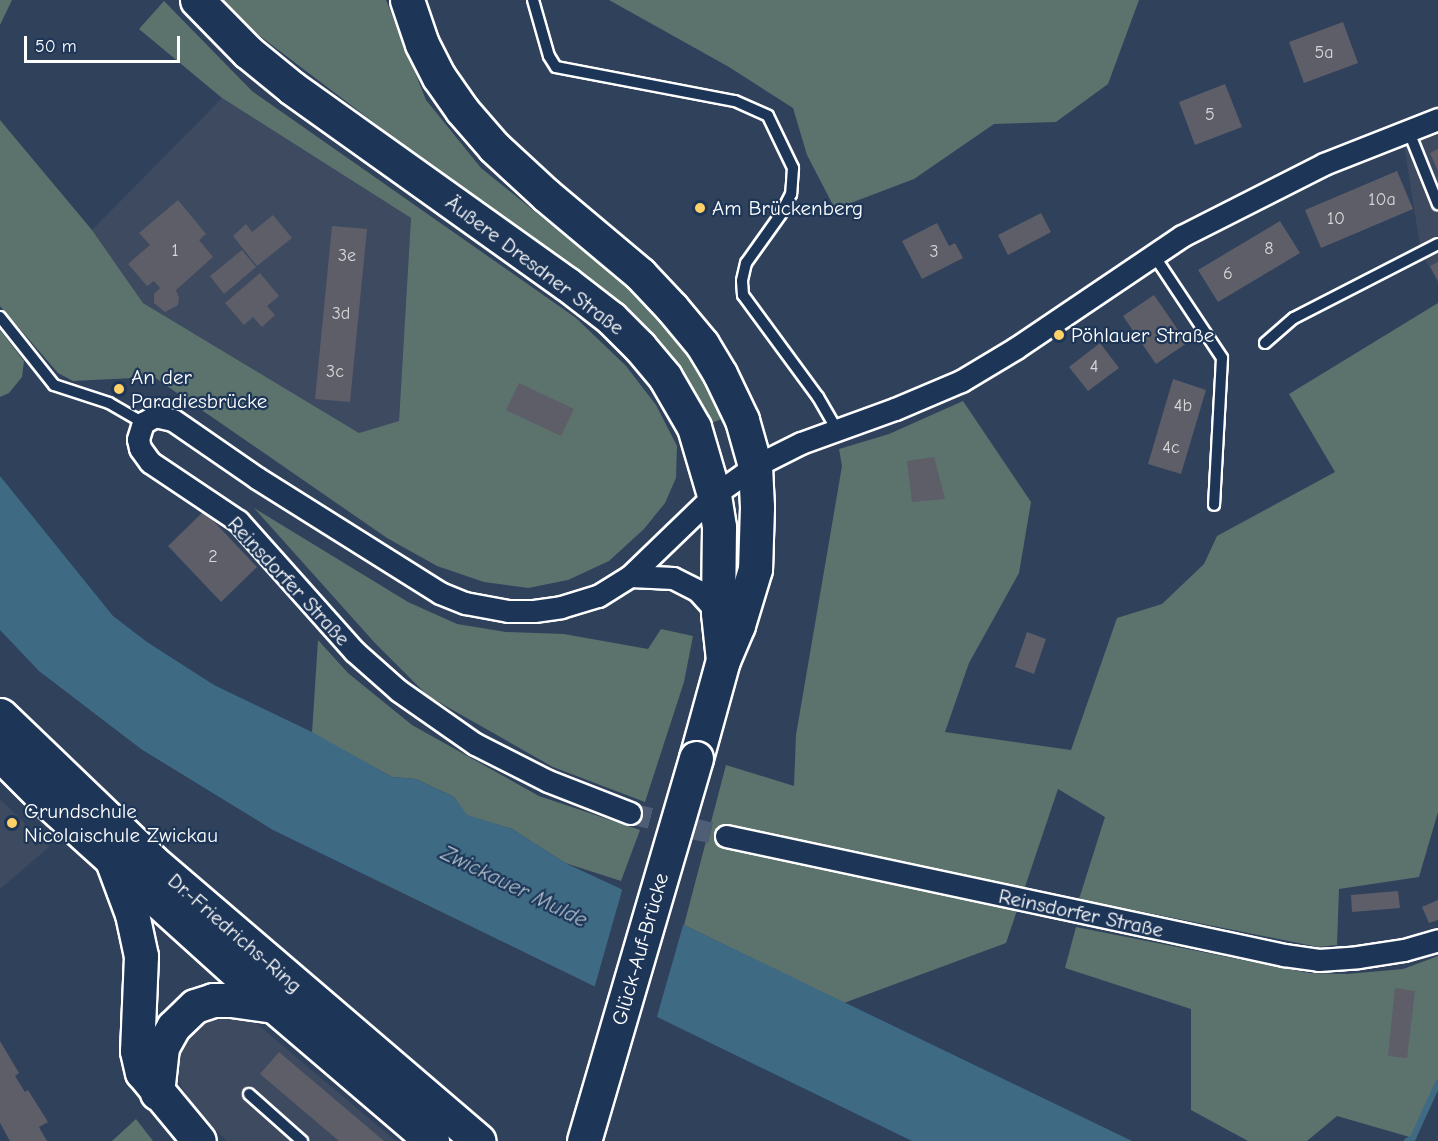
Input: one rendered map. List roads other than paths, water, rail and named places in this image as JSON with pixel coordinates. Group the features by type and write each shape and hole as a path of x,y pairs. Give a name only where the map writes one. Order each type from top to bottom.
{"main road":[{"name":"Äußere Dresdner Straße","path":"197,0 240,45 292,88 567,284 611,318 640,346 665,377 698,438 714,495 720,547 718,613 723,660"},
{"name":"Äußere Dresdner Straße","path":"407,0 422,44 439,77 462,110 494,147 546,195 640,274 702,344 720,374 742,420 755,466 757,518 755,568 742,616 723,660 696,758"},
{"name":"Dr.-Friedrichs-Ring","path":"0,715 152,861 479,1141"},
{"name":"Dr.-Friedrichs-Ring","path":"0,754 274,1006 432,1141"},
{"name":"Glück-Auf-Brücke","path":"584,1141 696,758"},
{"path":"111,858 132,914 141,956 142,983 138,1051 142,1071 157,1093 199,1141"},
{"path":"157,1093 162,1047 173,1027 195,1006 213,1000 274,1006"}],"street":[{"path":"143,423 155,416 173,420 256,478 417,580 465,603 508,611 534,611 561,607 597,596 630,576 714,495 755,466 801,443 838,431 961,381 1016,348 1153,254 1249,200 1324,164 1438,119"},
{"name":"Reinsdorfer Straße","path":"143,423 138,439 140,448 150,462 238,521 354,651 398,690 475,744 548,781 630,813"},
{"path":"630,576 672,578 698,591 718,613"},
{"name":"Reinsdorfer Straße","path":"726,836 1284,955 1319,960 1358,957 1404,950 1438,940"}],"lane":[{"path":"532,0 549,56 556,68 735,101 768,116 793,168 791,194 781,214 746,263 742,281 743,295 818,397 838,431"},
{"path":"1409,132 1435,188 1438,204"},
{"path":"1265,344 1294,318 1438,244"},
{"path":"1153,254 1222,358 1214,505"},
{"path":"0,317 54,385 109,403 143,423"},
{"path":"249,1094 302,1141"}],"water":[{"name":"Zwickauer Mulde","path":"0,476 113,616 147,642 214,685 312,732 392,777 416,779 454,797 467,815 512,829 565,863 619,888 684,925 1132,1141 912,1141 273,830 141,749 39,671 0,630"}],"waterway":[{"path":"1407,1141 1413,1138 1438,1083"}],"tunnel":[{"path":"630,813 726,836"}],"place":[{"name":"Am Brückenberg","path":"700,208"},
{"name":"Pöhlauer Straße","path":"1059,335"},
{"name":"An der Paradiesbrücke","path":"119,389"},
{"name":"Grundschule Nicolaischule Zwickau","path":"12,823"}]}
